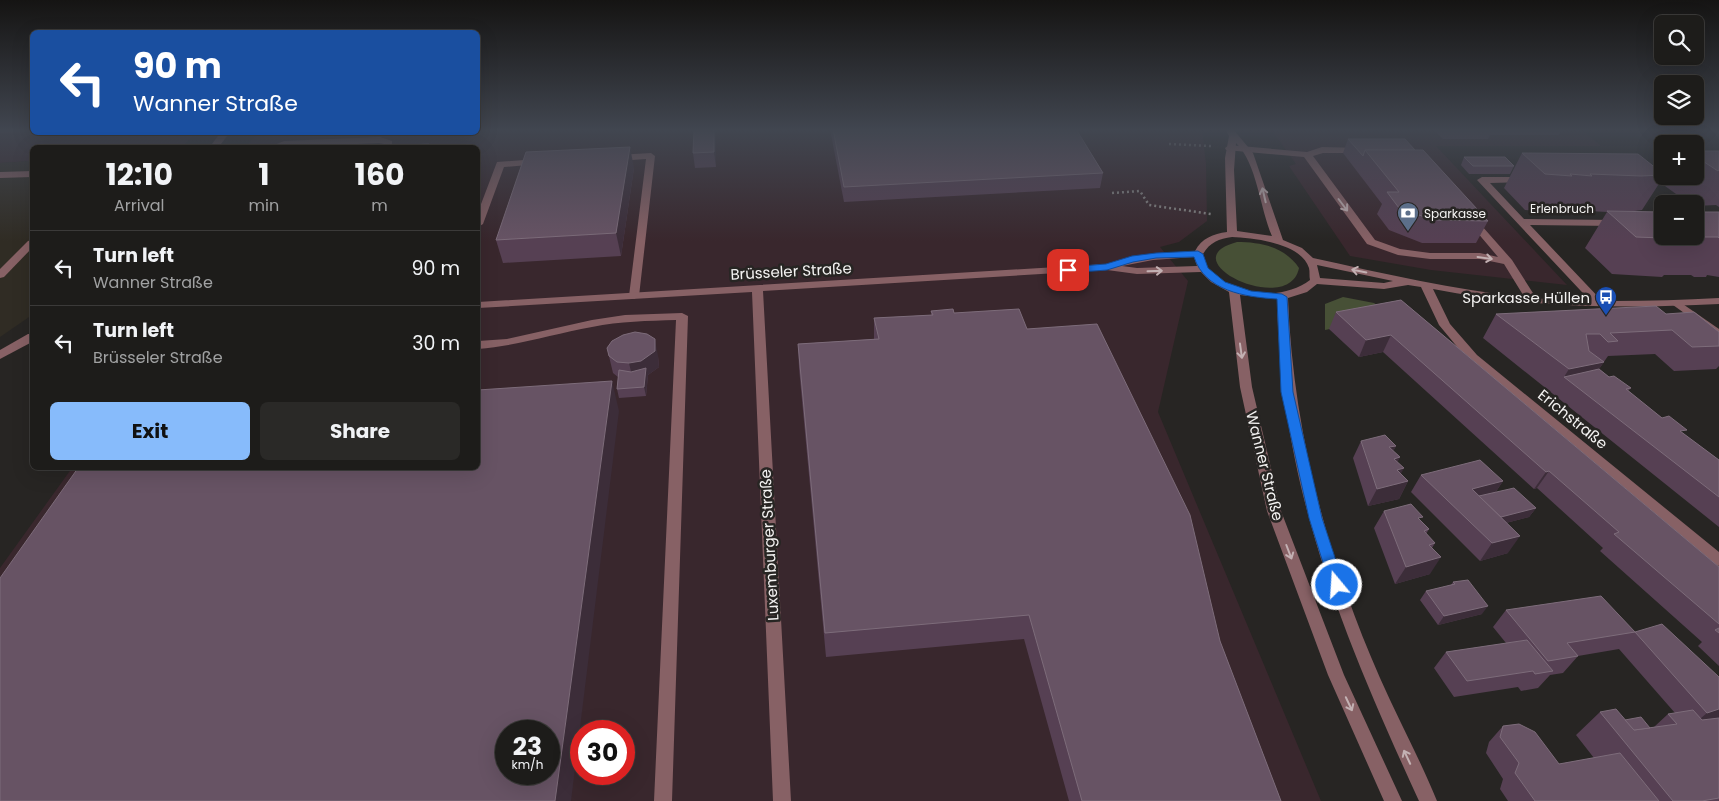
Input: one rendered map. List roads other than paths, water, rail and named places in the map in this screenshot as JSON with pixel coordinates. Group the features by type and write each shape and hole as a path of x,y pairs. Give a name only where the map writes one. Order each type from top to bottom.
{"street":[{"path":"480,219 499,166"},
{"path":"634,296 651,166"},
{"path":"1230,166 1234,214 1232,234"},
{"path":"1254,166 1260,180 1269,218 1279,241"},
{"path":"1316,166 1371,242 1398,252 1430,256 1480,256 1508,262"},
{"path":"0,175 30,174"},
{"name":"Erlenbruch","path":"1538,181 1482,180 1599,304"},
{"path":"1462,209 1508,262 1532,301"},
{"name":"Erlenbruch","path":"1521,222 1625,223"},
{"path":"1232,234 1248,234 1279,241 1296,250 1309,260 1314,267 1314,281 1308,289 1282,297 1266,297 1234,290 1211,277 1203,269 1198,254 1202,246 1209,240 1232,234"},
{"path":"0,275 30,245"},
{"name":"Brüsseler Straße","path":"1107,267 1132,259 1198,254"},
{"path":"1309,260 1384,276 1406,283 1532,301 1599,304 1719,301"},
{"name":"Brüsseler Straße","path":"480,305 1107,267 1137,271 1203,269"},
{"path":"1314,281 1384,286 1406,283"},
{"name":"Erichstraße","path":"1426,286 1435,310 1448,332 1473,358 1719,560"},
{"name":"Luxemburger Straße","path":"757,288 782,801"},
{"name":"Wanner Straße","path":"1234,290 1246,387 1274,511 1336,675 1393,801"},
{"path":"1282,297 1287,392 1315,518 1371,676 1428,801"},
{"path":"1677,303 1719,334"},
{"path":"480,345 507,343 600,322 682,316 663,801"},
{"path":"0,355 30,338"}],"place":[{"name":"Sparkasse","path":"1408,232"},
{"name":"Sparkasse Hüllen","path":"1606,316"}]}
